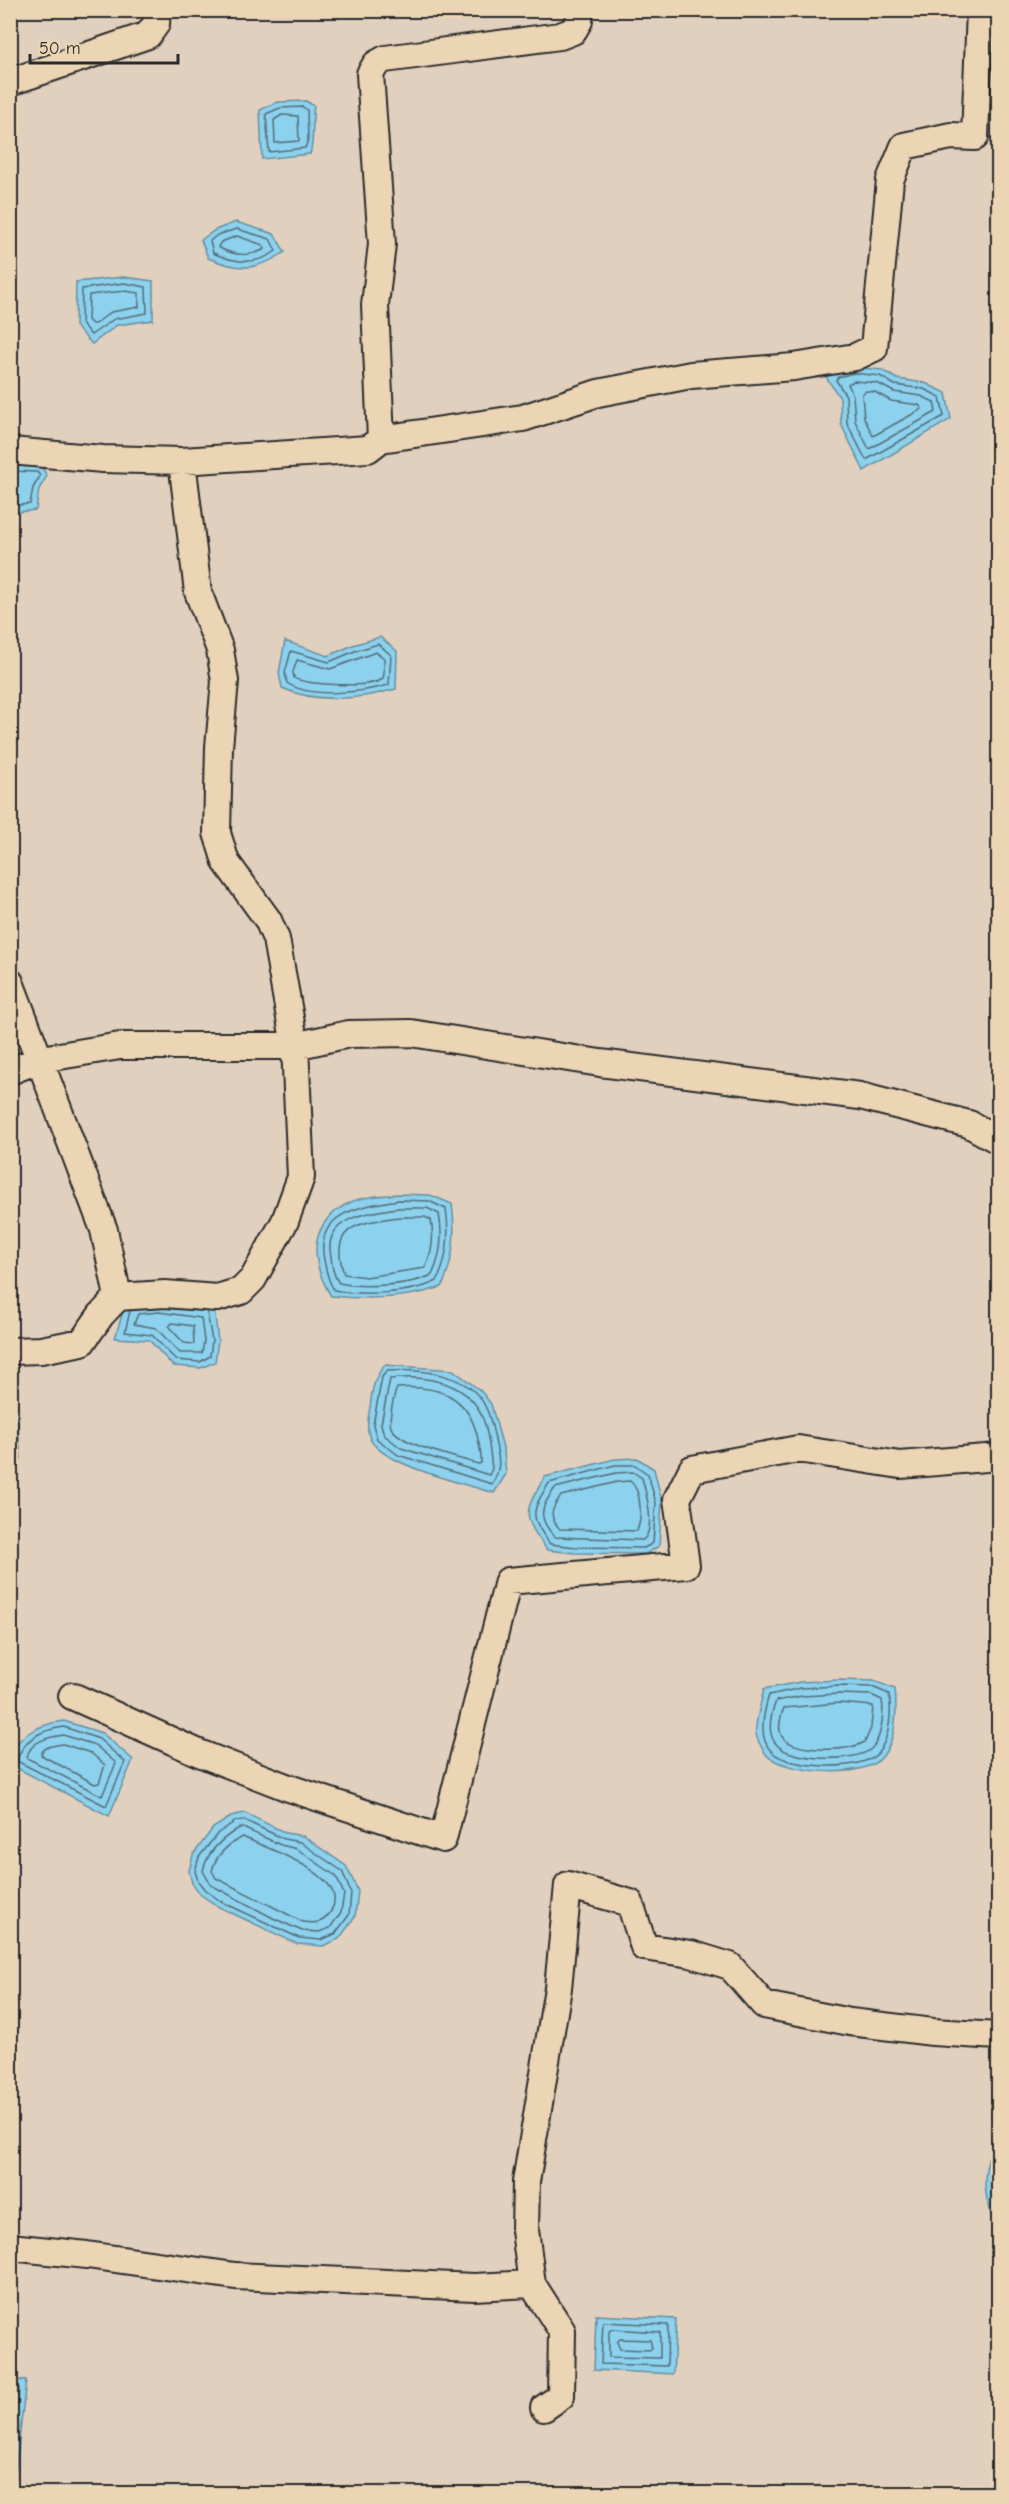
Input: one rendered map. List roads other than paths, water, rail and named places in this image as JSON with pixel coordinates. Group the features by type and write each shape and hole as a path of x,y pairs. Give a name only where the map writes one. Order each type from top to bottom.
{"street":[{"path":"10,82 147,35 156,24 157,10"},
{"path":"381,439 375,305 382,244 370,74 376,64 385,59 560,36 573,31 579,21 580,10"},
{"path":"10,451 104,459 182,461 233,456 344,452 368,449 381,439 524,418 598,393 691,375 794,367 855,357 874,348 890,180 904,146 951,136 975,137 980,10"},
{"path":"10,1351 41,1350 82,1342 101,1315 118,1297 165,1294 217,1298 241,1291 253,1279 285,1221 301,1177 294,1046 276,939 268,920 226,862 217,833 219,747 225,681 220,650 198,591 182,461"},
{"path":"10,982 104,1230 118,1297"},
{"path":"10,1071 41,1059 120,1046 294,1046 349,1034 411,1033 600,1063 860,1096 969,1124 999,1140"},
{"path":"72,1696 199,1753 286,1787 443,1839 507,1581 686,1565 677,1499 692,1469 798,1449 900,1465 999,1457"},
{"path":"544,2408 561,2396 562,2331 532,2284 525,2230 526,2181 556,2001 568,1885 630,1903 644,1947 691,1954 730,1966 765,2005 850,2022 933,2032 999,2036"},
{"path":"10,2247 236,2276 474,2287 532,2284"}],"water":[{"path":"306,101 314,106 310,154 262,159 260,110 278,102"},
{"path":"236,222 274,234 285,252 266,263 248,267 230,265 208,258 201,240 215,230"},
{"path":"124,277 153,281 153,320 117,325 92,344 75,326 76,282"},
{"path":"853,367 882,370 897,379 925,383 946,393 951,419 864,471 841,424 840,398 824,374"},
{"path":"10,465 41,466 47,476 39,489 36,510 17,512 11,507"},
{"path":"380,637 397,651 396,689 354,697 324,698 282,688 279,673 285,641 328,656"},
{"path":"397,1194 430,1195 452,1204 453,1246 442,1287 387,1298 331,1296 316,1256 320,1231 327,1220 337,1210 356,1200"},
{"path":"125,1305 214,1306 218,1341 215,1362 201,1368 173,1366 149,1340 115,1338"},
{"path":"385,1365 453,1370 481,1391 491,1404 504,1451 506,1474 494,1493 410,1466 381,1451 372,1442 368,1434 368,1425 372,1395 376,1379"},
{"path":"10,1374 13,1374 21,1459 11,1461"},
{"path":"637,1458 654,1469 662,1502 659,1546 646,1554 575,1553 547,1550 533,1529 528,1514 529,1507 545,1477 615,1459"},
{"path":"874,1681 895,1689 896,1715 893,1732 888,1749 883,1756 874,1764 861,1769 828,1772 795,1767 770,1758 757,1737 756,1730 764,1689 800,1682"},
{"path":"64,1721 102,1733 133,1760 109,1816 11,1765 15,1746 28,1733 45,1725"},
{"path":"245,1813 286,1833 303,1836 346,1866 358,1891 355,1917 339,1939 323,1946 297,1944 219,1907 201,1895 192,1883 189,1871 193,1855 213,1828 234,1815"},
{"path":"998,2137 998,2237 987,2198 985,2175 991,2150"},
{"path":"596,2315 676,2319 673,2374 594,2370"},
{"path":"11,2379 26,2381 13,2492 10,2491"}]}
